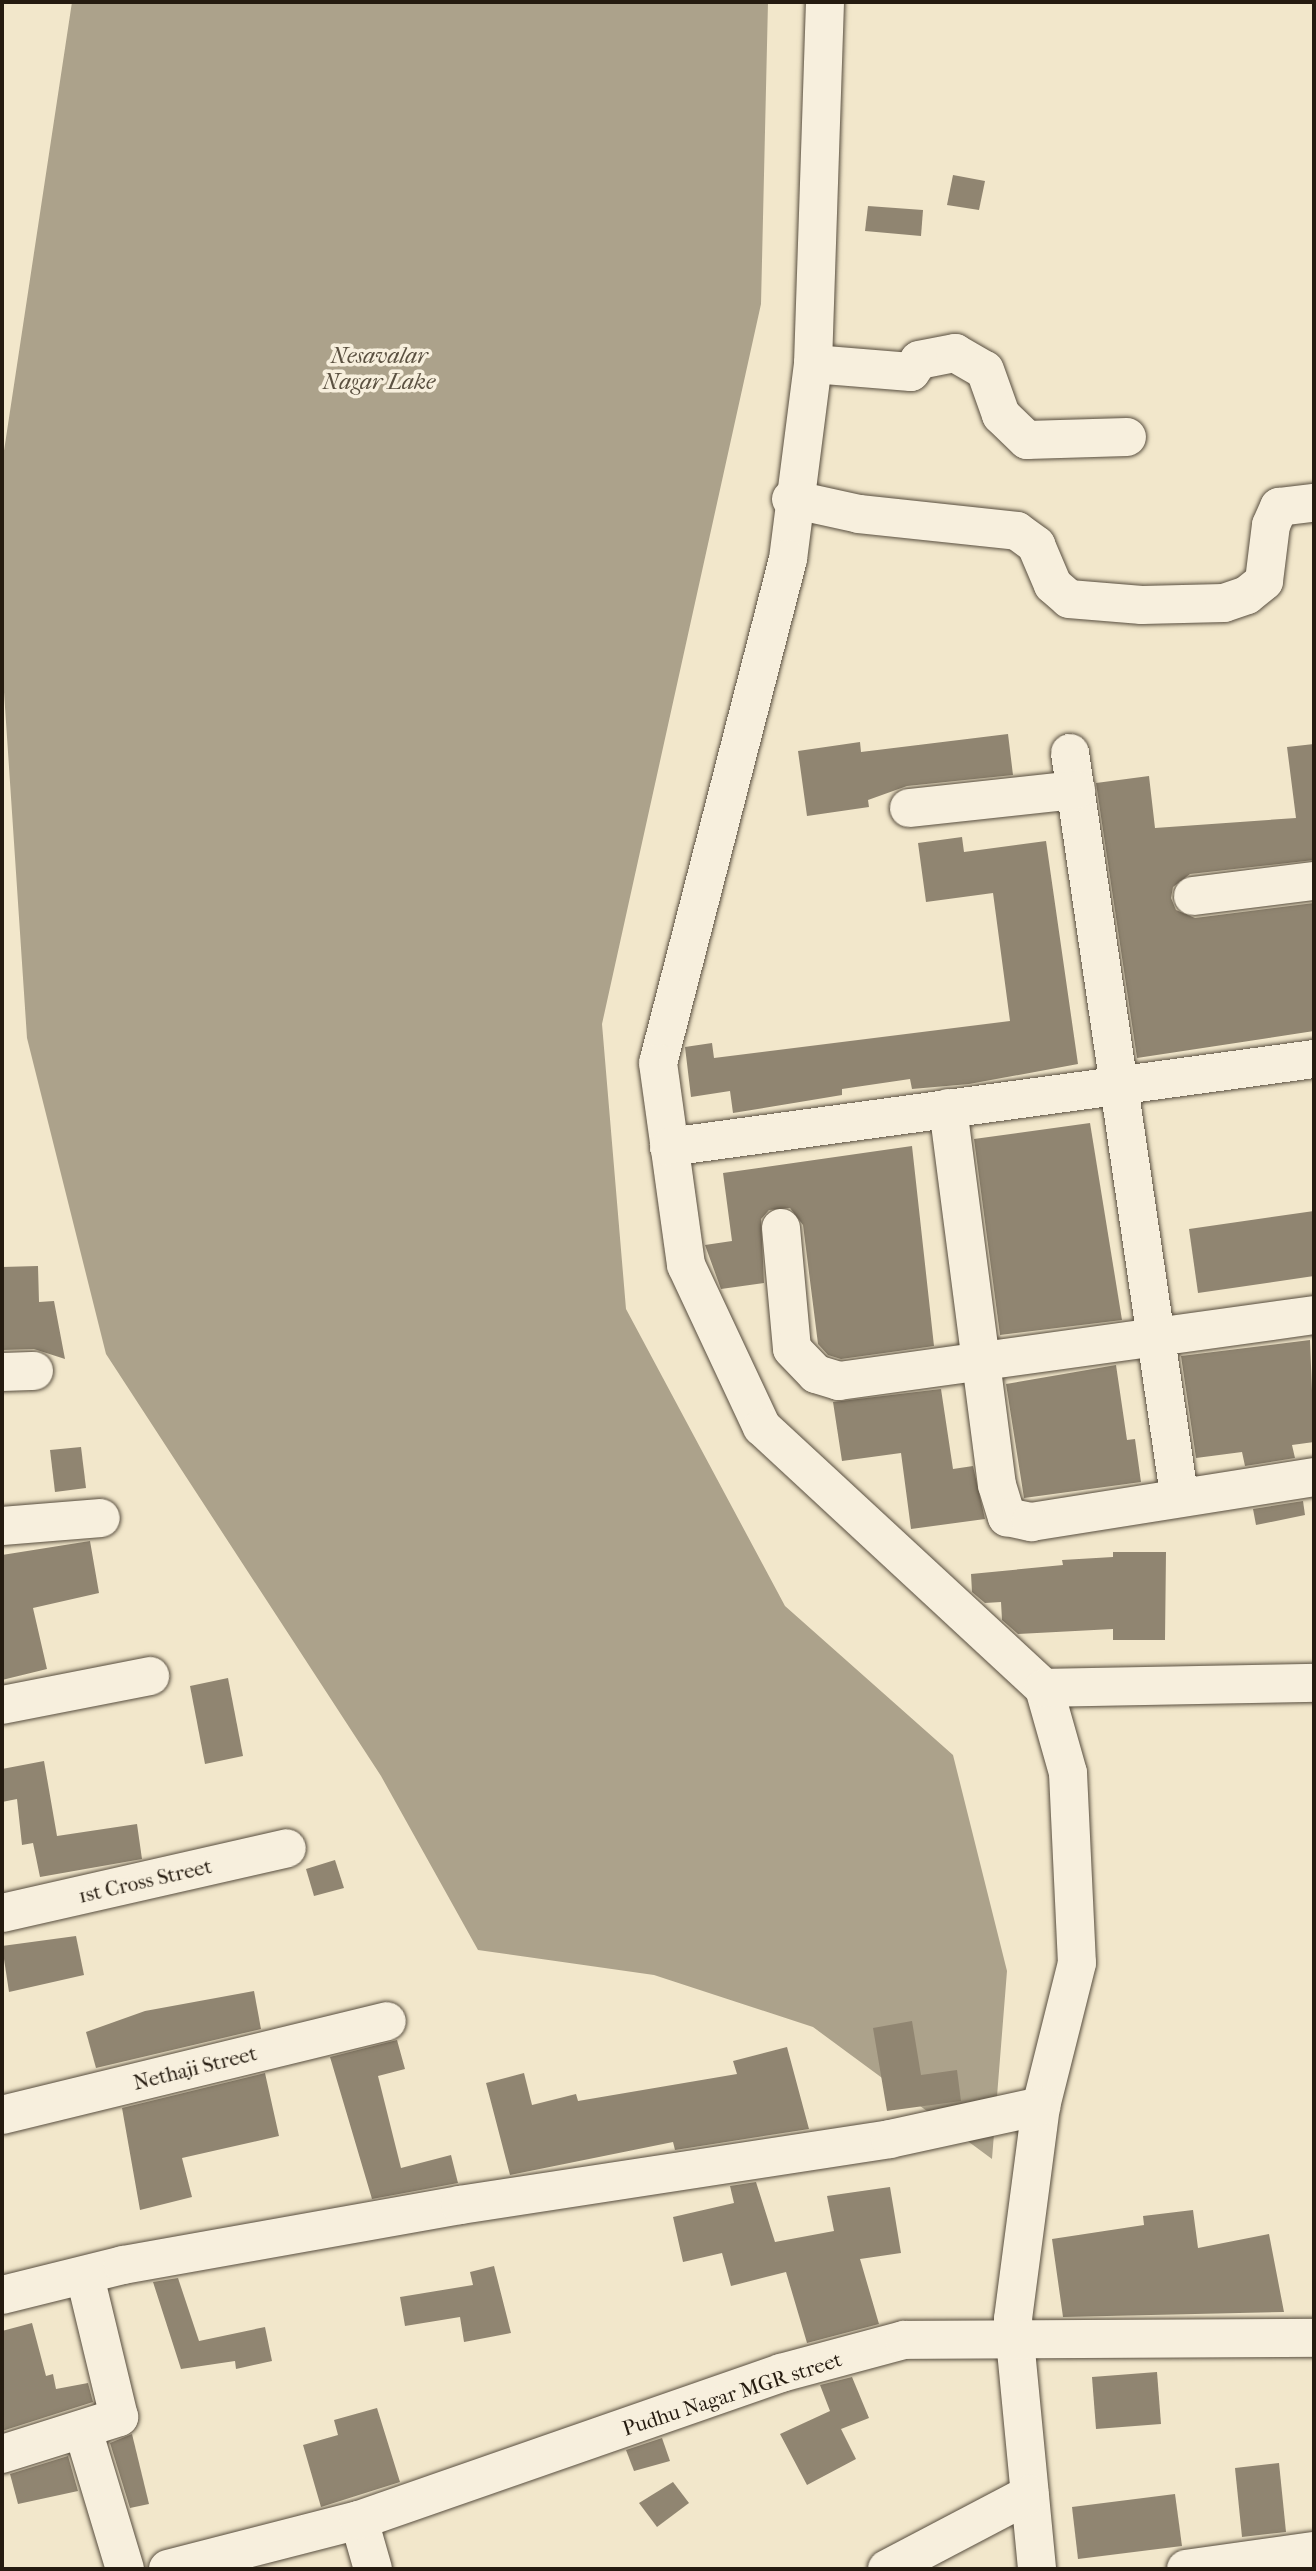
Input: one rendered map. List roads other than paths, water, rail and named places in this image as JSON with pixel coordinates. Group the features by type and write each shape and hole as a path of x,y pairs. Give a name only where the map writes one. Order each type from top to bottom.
{"street":[{"path":"825,2 813,364 791,499 789,559 658,1063 686,1265 762,1427 1044,1688 1068,1773 1077,1963 1041,2106 1014,2342 1037,2569"},
{"path":"813,364 911,372 919,360 955,353 985,370 1001,415 1027,440 1127,437"},
{"path":"791,499 859,514 1017,531 1037,545 1053,584 1069,600 1118,604 1224,603 1247,595 1264,581 1279,507 1314,503"},
{"path":"909,808 1073,771 1158,1336 1179,1495"},
{"path":"1193,896 1314,881"},
{"path":"669,1147 1120,1083 1314,1059"},
{"path":"948,1108 980,1361 1007,1517 1031,1522 1179,1495 1314,1477"},
{"path":"781,1228 792,1349 816,1374 839,1381 1314,1315"},
{"path":"2,1526 101,1518"},
{"path":"2,1705 150,1676"},
{"path":"1044,1688 1314,1683"},
{"name":"1st Cross Street","path":"2,1913 287,1848"},
{"name":"Nethaji Street","path":"2,2115 387,2021"},
{"path":"2,2295 85,2276 460,2204 890,2140 1041,2106"},
{"path":"2,2454 83,2430 120,2413 85,2276"},
{"name":"Pudhu Nagar MGR street","path":"168,2569 359,2521 781,2373 904,2340 964,2335 1014,2342 1314,2338"},
{"path":"83,2430 125,2569"},
{"path":"887,2569 1030,2494"},
{"path":"359,2521 373,2569"},
{"path":"1186,2569 1314,2552"}],"water":[{"name":"Nesavalar Nagar Lake","path":"72,2 768,2 761,304 602,1024 626,1309 785,1606 953,1755 1007,1971 992,2159 813,2027 654,1975 478,1950 381,1776 106,1354 27,1038 2,662 2,464"}]}
